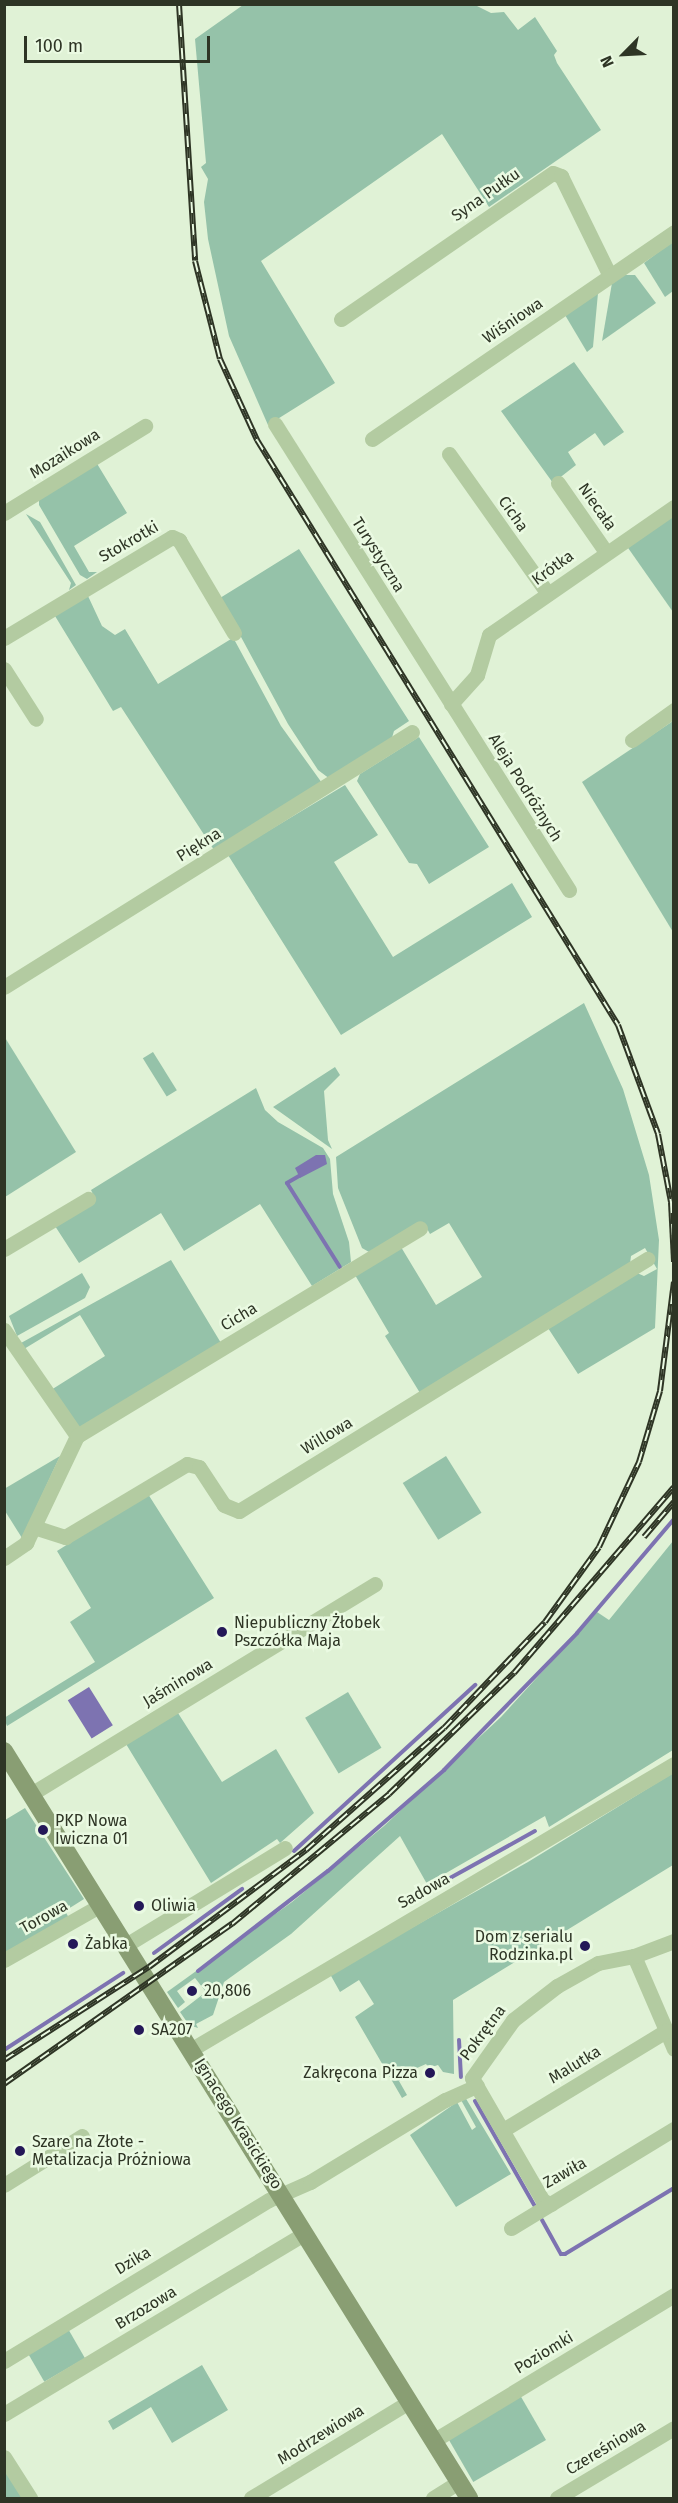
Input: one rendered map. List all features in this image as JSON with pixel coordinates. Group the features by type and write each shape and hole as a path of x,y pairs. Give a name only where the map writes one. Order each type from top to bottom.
{"street":[{"name":"Syna Pułku","path":"341,319 553,173 561,177 610,276"},
{"name":"Wiśniowa","path":"372,439 674,232"},
{"name":"Turystyczna","path":"275,424 451,704"},
{"name":"Mozaikowa","path":"4,513 145,426"},
{"name":"Cicha","path":"448,454 548,594"},
{"name":"Niecała","path":"558,483 606,552"},
{"name":"Krótka","path":"451,704 477,675 489,635 674,507"},
{"name":"Stokrotki","path":"4,638 172,537 179,540 234,633"},
{"path":"4,669 36,718"},
{"name":"Aleja Podróżnych","path":"451,704 568,890"},
{"path":"632,740 674,710"},
{"name":"Piękna","path":"4,987 412,732"},
{"path":"4,1249 88,1199"},
{"name":"Cicha","path":"77,1436 420,1228"},
{"name":"Willowa","path":"34,1527 65,1537 187,1464 199,1467 224,1505 238,1510 647,1259"},
{"path":"4,1330 77,1436 23,1547 4,1558"},
{"name":"Jaśminowa","path":"31,1794 375,1584"},
{"name":"Ignacego Krasickiego","path":"4,1751 192,2049 469,2499"},
{"name":"Sadowa","path":"192,2049 674,1764"},
{"path":"126,1945 285,1848"},
{"name":"Torowa","path":"4,1960 101,1905"},
{"name":"Pokrętna","path":"503,2130 475,2082 503,2031 528,2007 586,1967 634,1956 674,1941"},
{"path":"634,1956 674,2049"},
{"name":"Malutka","path":"503,2130 666,2031"},
{"name":"Dzika","path":"4,2361 282,2194 310,2182 475,2082"},
{"name":"Zawiła","path":"503,2130 543,2201 551,2204 674,2129"},
{"path":"4,2185 82,2136"},
{"path":"511,2228 551,2204"},
{"name":"Brzozowa","path":"4,2414 305,2233"},
{"name":"Poziomki","path":"433,2441 674,2295"},
{"name":"Modrzewiowa","path":"251,2499 409,2402"},
{"name":"Czereśniowa","path":"557,2499 674,2428"},
{"path":"4,2457 30,2499"},
{"path":"434,2499 459,2482"}],"green space":[{"path":"243,5 475,5 491,13 504,12 518,30 535,17 557,51 554,55 557,63 601,130 489,207 442,134 261,261 335,383 268,425 229,336 208,239 204,202 208,179 201,167 206,163 195,39"},
{"path":"673,241 673,291 665,297 644,263"},
{"path":"624,275 635,275 656,303 602,341 612,283"},
{"path":"598,293 593,347 587,352 565,315"},
{"path":"574,362 624,432 604,446 595,433 568,452 576,465 553,483 501,411"},
{"path":"96,462 127,513 74,546 89,572 97,572 87,579 80,575 39,505 39,496"},
{"path":"26,514 40,522 76,585 69,590 71,583"},
{"path":"673,514 673,612 626,545"},
{"path":"299,549 409,721 394,731 391,741 330,779 318,770 288,724 220,598"},
{"path":"88,596 102,626 115,635 125,629 158,684 231,639 235,641 281,726 322,783 214,850 121,707 113,711 55,616"},
{"path":"673,721 673,932 582,782"},
{"path":"419,737 489,847 429,884 417,864 409,863 357,781 360,774"},
{"path":"345,785 378,835 334,862 393,957 512,883 532,917 341,1035 228,855"},
{"path":"584,1003 623,1089 649,1175 659,1240 655,1328 578,1374 548,1328 637,1273 644,1276 657,1269 645,1248 631,1256 630,1264 420,1393 385,1336 389,1333 355,1275 401,1247 436,1305 482,1277 449,1223 430,1234 424,1223 369,1252 362,1248 338,1188 336,1157"},
{"path":"4,1036 76,1152 5,1197 4,1197"},
{"path":"153,1052 177,1090 167,1097 143,1058"},
{"path":"335,1067 340,1075 324,1091 328,1140 332,1149 273,1107"},
{"path":"256,1088 265,1110 278,1122 323,1148 330,1159 333,1194 349,1242 351,1262 312,1286 260,1204 184,1251 161,1213 79,1263 55,1226 96,1200 91,1190"},
{"path":"171,1260 221,1343 79,1429 51,1390 105,1356 80,1315 24,1349 21,1343"},
{"path":"82,1273 90,1287 85,1298 17,1336 9,1316"},
{"path":"60,1456 22,1538 5,1511 4,1489"},
{"path":"446,1456 482,1513 438,1540 403,1483"},
{"path":"148,1494 214,1598 7,1726 4,1718 95,1662 70,1622 91,1608 57,1551"},
{"path":"673,1541 673,1750 549,1827 545,1816 427,1884 400,1836 291,1934 224,1982 213,2015 196,2024 198,2028 189,2025 180,2012 206,1992 195,1978 177,1991 185,2002 178,2008 167,1992 292,1902 384,1826 501,1717 597,1612 609,1620"},
{"path":"348,1692 381,1748 339,1773 305,1718"},
{"path":"178,1713 222,1782 276,1749 314,1813 280,1843 277,1839 211,1883 126,1744"},
{"path":"673,1773 673,1865 453,2000 454,2074 443,2072 438,2065 429,2068 426,2064 417,2068 399,2081 407,2095 402,2098 355,2017 374,2004 359,1980 340,1992 330,1974 528,1862"},
{"path":"25,1808 84,1899 65,1911 69,1918 5,1956 5,1820"},
{"path":"465,2097 511,2174 456,2207 410,2135 457,2102 472,2130 476,2127 461,2100"},
{"path":"67,2327 85,2358 44,2382 26,2350"},
{"path":"202,2365 228,2410 172,2443 151,2407 113,2430 108,2421"},
{"path":"520,2395 546,2440 473,2482 447,2437"},
{"path":"5,2467 24,2498 5,2498"}],"shaded area":[{"path":"316,1155 325,1155 327,1164 300,1178 295,1168"},
{"path":"89,1687 113,1725 92,1738 68,1700"}],"waterway":[{"path":"299,1176 287,1183 340,1267"},
{"path":"198,1971 328,1871 444,1770 577,1633 674,1519"},
{"path":"294,1851 475,1685"},
{"path":"450,1878 535,1831"},
{"path":"154,1953 242,1889"},
{"path":"4,2050 123,1973"},
{"path":"459,2040 461,2077"},
{"path":"475,2101 534,2205"},
{"path":"542,2220 561,2254 565,2254 674,2188"}],"railway":[{"path":"179,4 195,261 220,359 257,440 618,1025 658,1134 671,1202 674,1262"},
{"path":"4,2060 149,1967 306,1850 444,1728 545,1622 599,1547 639,1462 660,1391 674,1282"},
{"path":"4,2084 232,1924 389,1794 514,1673 674,1487"},
{"path":"644,1537 674,1502"}],"place":[{"name":"Niepubliczny Żłobek Pszczółka Maja","path":"222,1632"},
{"name":"PKP Nowa Iwiczna 01","path":"43,1830"},
{"name":"Oliwia","path":"139,1906"},
{"name":"Żabka","path":"73,1944"},
{"name":"Dom z serialu Rodzinka.pl","path":"585,1946"},
{"name":"20,806","path":"192,1991"},
{"name":"SA207","path":"139,2030"},
{"name":"Zakręcona Pizza","path":"430,2073"},
{"name":"Szare na Złote - Metalizacja Próżniowa","path":"20,2151"}]}
